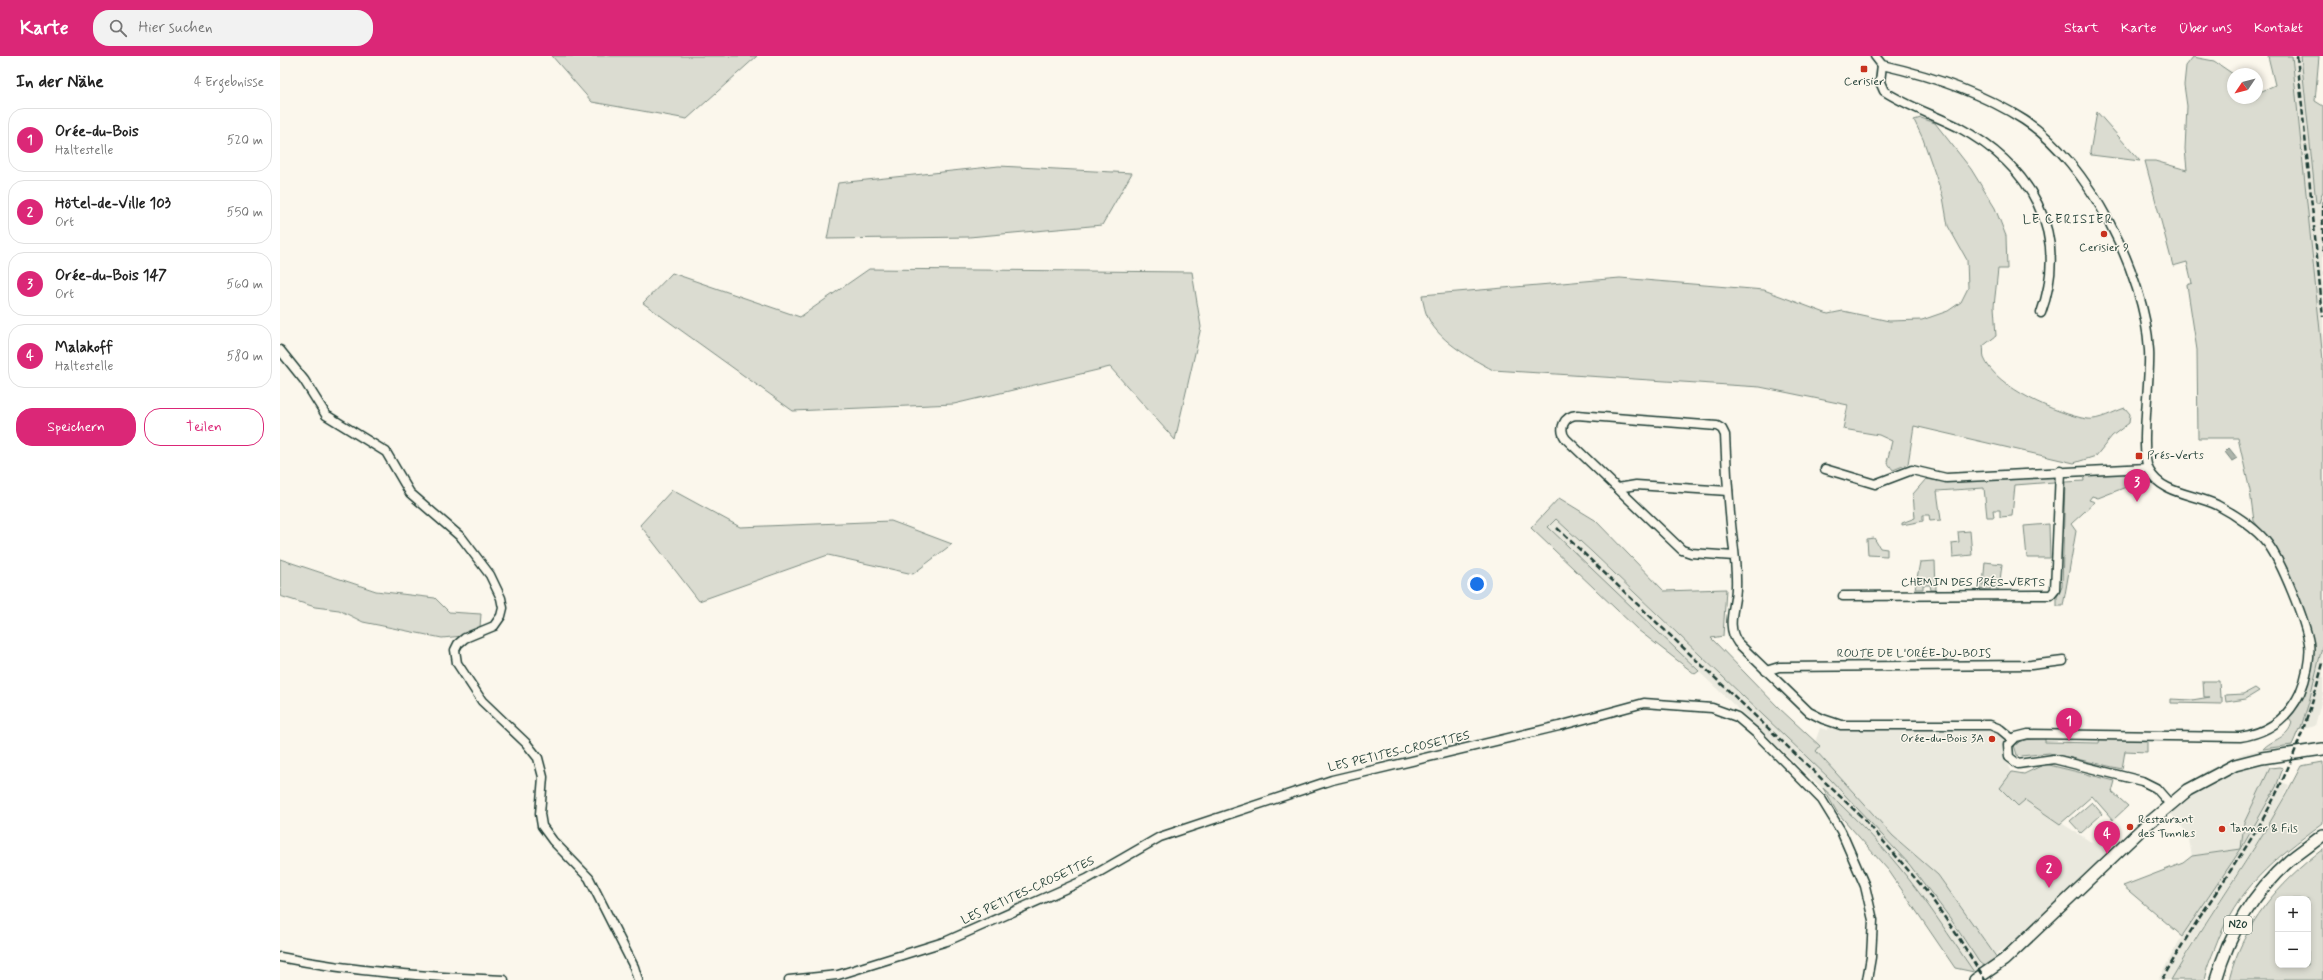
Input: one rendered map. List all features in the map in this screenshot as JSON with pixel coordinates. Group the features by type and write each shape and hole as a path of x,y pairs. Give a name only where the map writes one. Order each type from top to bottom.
{"main road":[{"path":"1976,980 2004,960 2170,804 2188,790 2235,765 2262,758 2323,749"},
{"name":"N20","path":"2216,980 2231,938 2255,899 2279,871 2323,835"}],"street":[{"path":"1875,56 1882,65 1968,91 2026,121 2050,142 2082,178 2119,242 2141,298 2146,324 2150,370 2144,452 2147,468 2153,478 2160,484 2217,505 2256,532 2268,544 2288,582 2309,644 2303,686 2298,698 2286,716 2276,724 2260,733 2240,737 2028,734 2012,739 2007,750 2010,759 2015,763 2023,765 2045,759 2054,759 2142,781 2156,788 2170,804"},
{"path":"1882,65 1880,82 1884,91 1959,128 1980,141 2015,169 2030,189 2044,216 2052,261 2048,292 2041,313"},
{"path":"280,350 304,380 326,415 386,452 410,493 462,538 483,565 495,584 502,604 500,620 491,628 465,638 458,644 455,650 457,663 482,701 526,743 538,758 543,777 540,814 542,826 553,841 582,869 592,883 636,972 638,980"},
{"path":"1734,556 1686,552 1564,437 1562,427 1569,418 1577,416 1720,427 1725,436 1728,491 1734,556 1736,587 1731,619 1732,631 1738,643 1803,707 1815,716 1835,724 1849,725 1990,725 2000,729 2012,739"},
{"path":"1825,469 1875,484 1912,470 1946,478 2147,468"},
{"name":"CHEMIN DES PRÉS-VERTS","path":"1843,596 2051,595 2055,590 2060,472"},
{"path":"1618,488 1636,485 1728,491"},
{"name":"ROUTE DE L'ORÉE-DU-BOIS","path":"1766,671 1779,667 2031,665 2063,661"},
{"name":"LES PETITES-CROSETTES","path":"789,980 838,975 947,941 1087,879 1160,837 1332,780 1559,726 1644,703 1712,708 1737,718 1757,734 1822,800 1841,831 1865,886 1873,920 1871,957 1867,980"},
{"path":"280,957 330,968 448,978 504,980"}],"shaded area":[{"path":"552,56 757,56 687,119 592,102"},
{"path":"2268,56 2292,56 2323,360 2323,643 2309,702 2300,730 2299,729 2292,745 2263,749 2287,732 2290,728 2292,722 2289,718 2306,690 2313,655 2293,585 2277,550 2254,521 2250,491 2238,438 2198,438 2197,350 2187,285 2192,283 2187,262 2173,266 2145,161 2155,161 2187,170 2185,149 2187,106 2184,85 2186,66 2193,57 2214,61 2227,70 2227,104 2263,104 2263,91 2275,85"},
{"path":"2292,56 2301,56 2316,203 2319,203 2323,191 2323,360"},
{"path":"2301,56 2319,56 2315,101 2323,106 2323,191 2319,203 2316,203"},
{"path":"2097,112 2140,161 2091,155 2090,152"},
{"path":"1921,118 1935,123 1971,169 1995,208 2006,236 2007,269 1998,269 1994,306 1996,336 1983,346 1984,358 1991,369 2014,389 2029,398 2060,412 2087,419 2096,419 2125,408 2130,414 2129,423 2112,436 2096,456 2074,463 1914,426 1908,464 1893,470 1887,462 1892,441 1879,435 1843,429 1848,405 1760,387 1493,370 1454,347 1437,331 1426,313 1422,295 1620,278 1764,290 1828,314 1843,311 1889,321 1922,320 1948,311 1961,302 1968,288 1967,260 1948,226 1943,197 1923,139 1914,120"},
{"path":"999,166 1132,173 1102,225 969,237 827,239 838,183"},
{"path":"869,269 1192,272 1201,327 1175,440 1110,367 954,404 793,411 643,303 672,273 800,317"},
{"path":"2229,448 2237,458 2232,461 2225,452"},
{"path":"2139,471 2146,475 2144,480 2098,498 2092,496 2089,500 2095,502 2071,524 2076,531 2063,606 2057,606 2057,597 2062,587 2065,482 2084,481 2083,472"},
{"path":"2054,474 2054,482 2015,485 2012,516 2000,517 2000,510 1993,510 1994,517 1987,517 1984,488 1937,491 1941,520 1930,521 1929,515 1923,515 1923,521 1902,525 1902,523 1915,518 1913,494 1926,479 1939,481"},
{"path":"672,490 740,527 891,521 952,544 913,574 828,555 699,601 640,525"},
{"path":"1559,498 1595,520 1664,591 1726,589 1723,636 1711,638 1779,708 1820,746 1816,751 1893,836 1938,875 1997,958 1994,963 1985,967 1979,962 1950,918 1909,864 1830,779 1593,553 1556,519 1548,527 1699,671 1695,674 1638,630 1531,528"},
{"path":"1556,519 1830,779 1909,864 1950,918 1979,962 1992,977 1992,980 1978,980 1930,908 1899,867 1862,826 1547,528"},
{"path":"2049,524 2050,558 2027,558 2024,526"},
{"path":"1970,531 1972,555 1953,557 1952,543 1959,542 1958,532"},
{"path":"1874,538 1880,548 1887,549 1887,556 1868,555 1867,539"},
{"path":"280,559 376,591 435,598 449,612 481,614 480,627 463,636 442,638 363,622 339,610 315,607 280,596"},
{"path":"1935,561 1936,590 1931,590 1930,585 1923,585 1923,589 1915,589 1920,562"},
{"path":"1985,562 2002,564 1999,589 1996,589 1996,584 1991,584 1990,590 1979,589 1979,585 1983,585"},
{"path":"2323,643 2323,694 2315,726 2300,730 2309,702"},
{"path":"2203,681 2219,681 2222,704 2170,703 2170,699 2192,700 2210,697 2204,697"},
{"path":"2255,688 2259,691 2246,699 2226,702 2225,695 2244,694"},
{"path":"1829,725 1850,728 1990,727 2009,740 2005,758 2012,772 2001,787 2025,800 2110,854 2081,894 1995,955 1938,875 1893,836 1816,751 1815,742 1820,728 1828,730"},
{"path":"2100,737 2147,740 2147,752 2125,751 2122,769 2049,753 2021,756 2017,755 2014,745 2022,740 2045,738 2045,742 2099,743"},
{"path":"2263,749 2270,768 2244,823 2242,848 2279,781 2289,785 2273,818 2193,941 2171,980 2158,980 2182,936 2241,849 2192,856 2188,834 2162,803 2206,771 2244,753"},
{"path":"2323,762 2323,823 2273,863 2258,877 2246,892 2234,908 2224,927 2204,980 2171,980 2255,847 2301,766"},
{"path":"2045,764 2115,781 2112,792 2128,806 2113,820 2092,796 2060,824 2025,800 2018,806 2000,788 2012,772 2024,774"},
{"path":"2270,768 2283,768 2276,787 2241,849 2244,823"},
{"path":"1823,788 1862,826 1899,867 1929,906 1974,972 1955,968 1889,871 1837,812"},
{"path":"2092,802 2102,814 2081,833 2070,821"},
{"path":"2241,849 2182,936 2123,886 2183,863 2192,856"},
{"path":"2323,849 2323,980 2229,980 2243,941 2253,923 2264,906 2291,876"}],"railway":[{"path":"2297,56 2323,317"},
{"path":"2323,201 2323,251"},
{"path":"1557,528 1865,820 1927,892 1957,935 1985,980"},
{"path":"2162,980 2196,923 2256,831 2267,811 2296,750 2311,707 2323,663"}],"place":[{"name":"Cerisier","path":"1864,69"},
{"name":"Cerisier 9","path":"2104,234"},
{"name":"Prés-Verts","path":"2139,456"},
{"name":"Orée-du-Bois 147","path":"2137,502"},
{"name":"Orée-du-Bois 3A","path":"1992,739"},
{"name":"Orée-du-Bois","path":"2069,741"},
{"name":"Restaurant des Tunnles","path":"2130,827"},
{"name":"Tanner & Fils","path":"2222,829"},
{"name":"Malakoff","path":"2107,854"},
{"name":"Hôtel-de-Ville 103","path":"2049,888"}],"district":[{"name":"LE CERISIER","path":"2068,219"}]}
